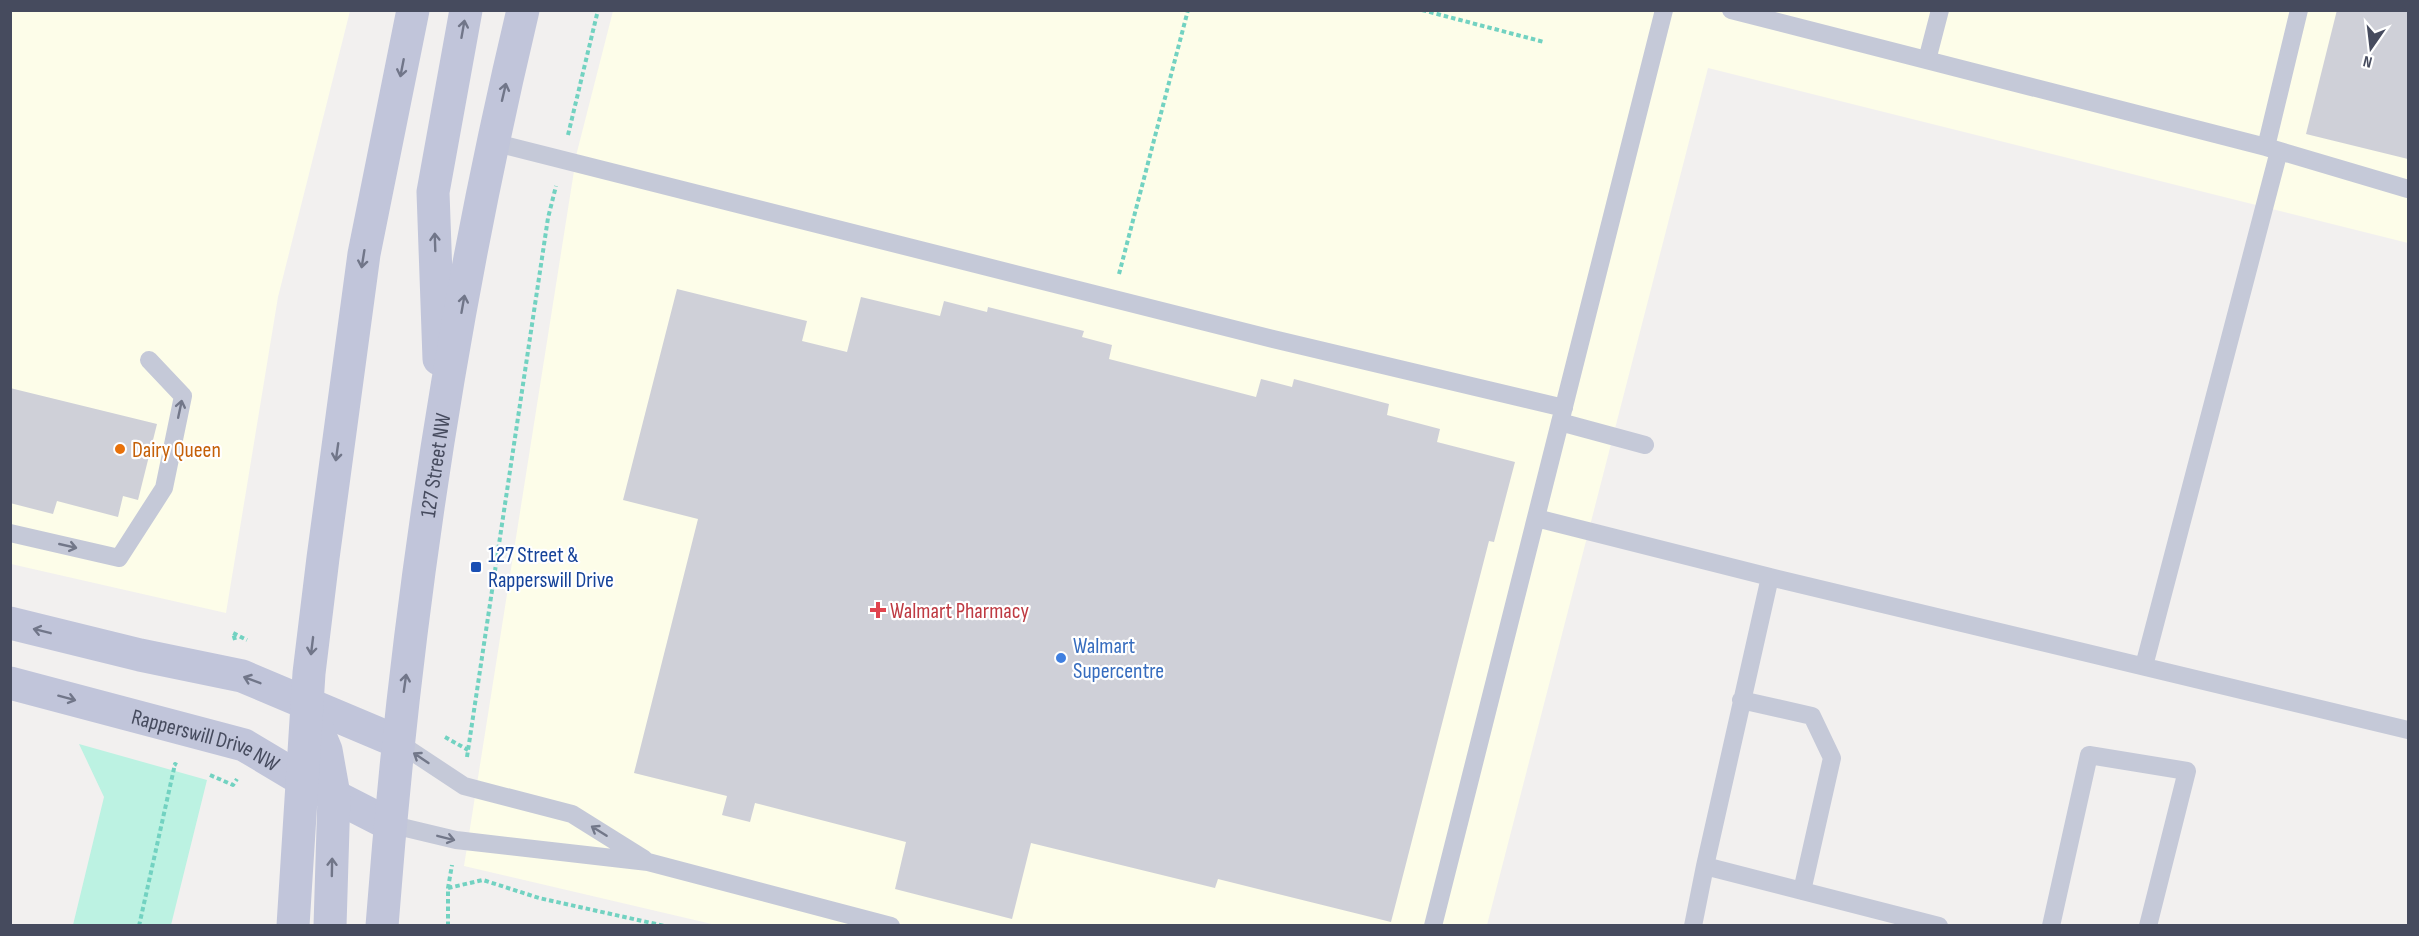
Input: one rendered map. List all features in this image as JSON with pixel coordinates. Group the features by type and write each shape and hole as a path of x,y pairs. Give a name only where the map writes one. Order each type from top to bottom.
{"main road":[{"path":"293,926 306,701 321,569 364,254 413,10"},
{"path":"442,427 434,192 466,10"},
{"name":"127 Street NW","path":"382,926 396,741 442,427 492,142 523,10"},
{"path":"10,623 140,655 242,676 306,701 396,741"},
{"name":"Rapperswill Drive NW","path":"10,683 244,745 301,779 389,824"},
{"path":"306,701 326,750 334,795 330,926"}],"lane":[{"path":"1433,926 1664,10"},
{"path":"1731,10 2272,149 2409,189"},
{"path":"1927,60 1940,10"},
{"path":"2144,666 2272,149 2299,10"},
{"path":"492,142 1562,415 1645,445"},
{"path":"10,533 119,558 164,489 183,396 149,360"},
{"path":"1536,518 1770,577 2409,730"},
{"path":"1693,926 1741,700 1770,577"},
{"path":"1741,700 1812,716 1832,758 1802,891"},
{"path":"396,741 464,786 572,814 648,862"},
{"path":"2051,926 2089,755 2187,771 2148,926"},
{"path":"389,824 456,840 648,862 891,926"},
{"path":"1705,866 1939,926"}],"path":[{"path":"464,786 514,430 548,218 598,10"},
{"path":"1113,299 1188,10"},
{"path":"1422,10 1544,42"},
{"path":"448,926 448,888 456,840"},
{"path":"448,888 483,880 539,898 665,926"}],"shaded area":[{"path":"11,11 350,11 278,297 226,613 11,564"},
{"path":"613,11 2408,11 2408,243 1708,68 1487,925 716,925 464,866 577,152"}],"green space":[{"path":"79,744 207,780 171,925 73,925 104,797"}],"building":[{"path":"2337,10 2408,10 2408,159 2306,134"},
{"name":"Walmart Supercentre","path":"677,289 807,321 802,341 847,352 861,297 940,316 944,301 987,312 988,307 1084,331 1082,337 1112,345 1109,359 1256,397 1261,379 1292,387 1294,379 1389,404 1387,415 1440,429 1437,442 1515,462 1494,542 1489,541 1391,922 1218,879 1215,888 1031,843 1012,919 895,889 906,842 755,803 750,822 722,815 727,796 634,773 698,519 623,500"},
{"path":"10,388 157,424 138,500 123,496 118,517 57,501 53,514 10,503"}],"place":[{"name":"Dairy Queen","path":"120,449"},
{"name":"127 Street & Rapperswill Drive","path":"476,567"},
{"name":"Walmart Pharmacy","path":"878,610"},
{"name":"Walmart Supercentre","path":"1061,658"}]}
